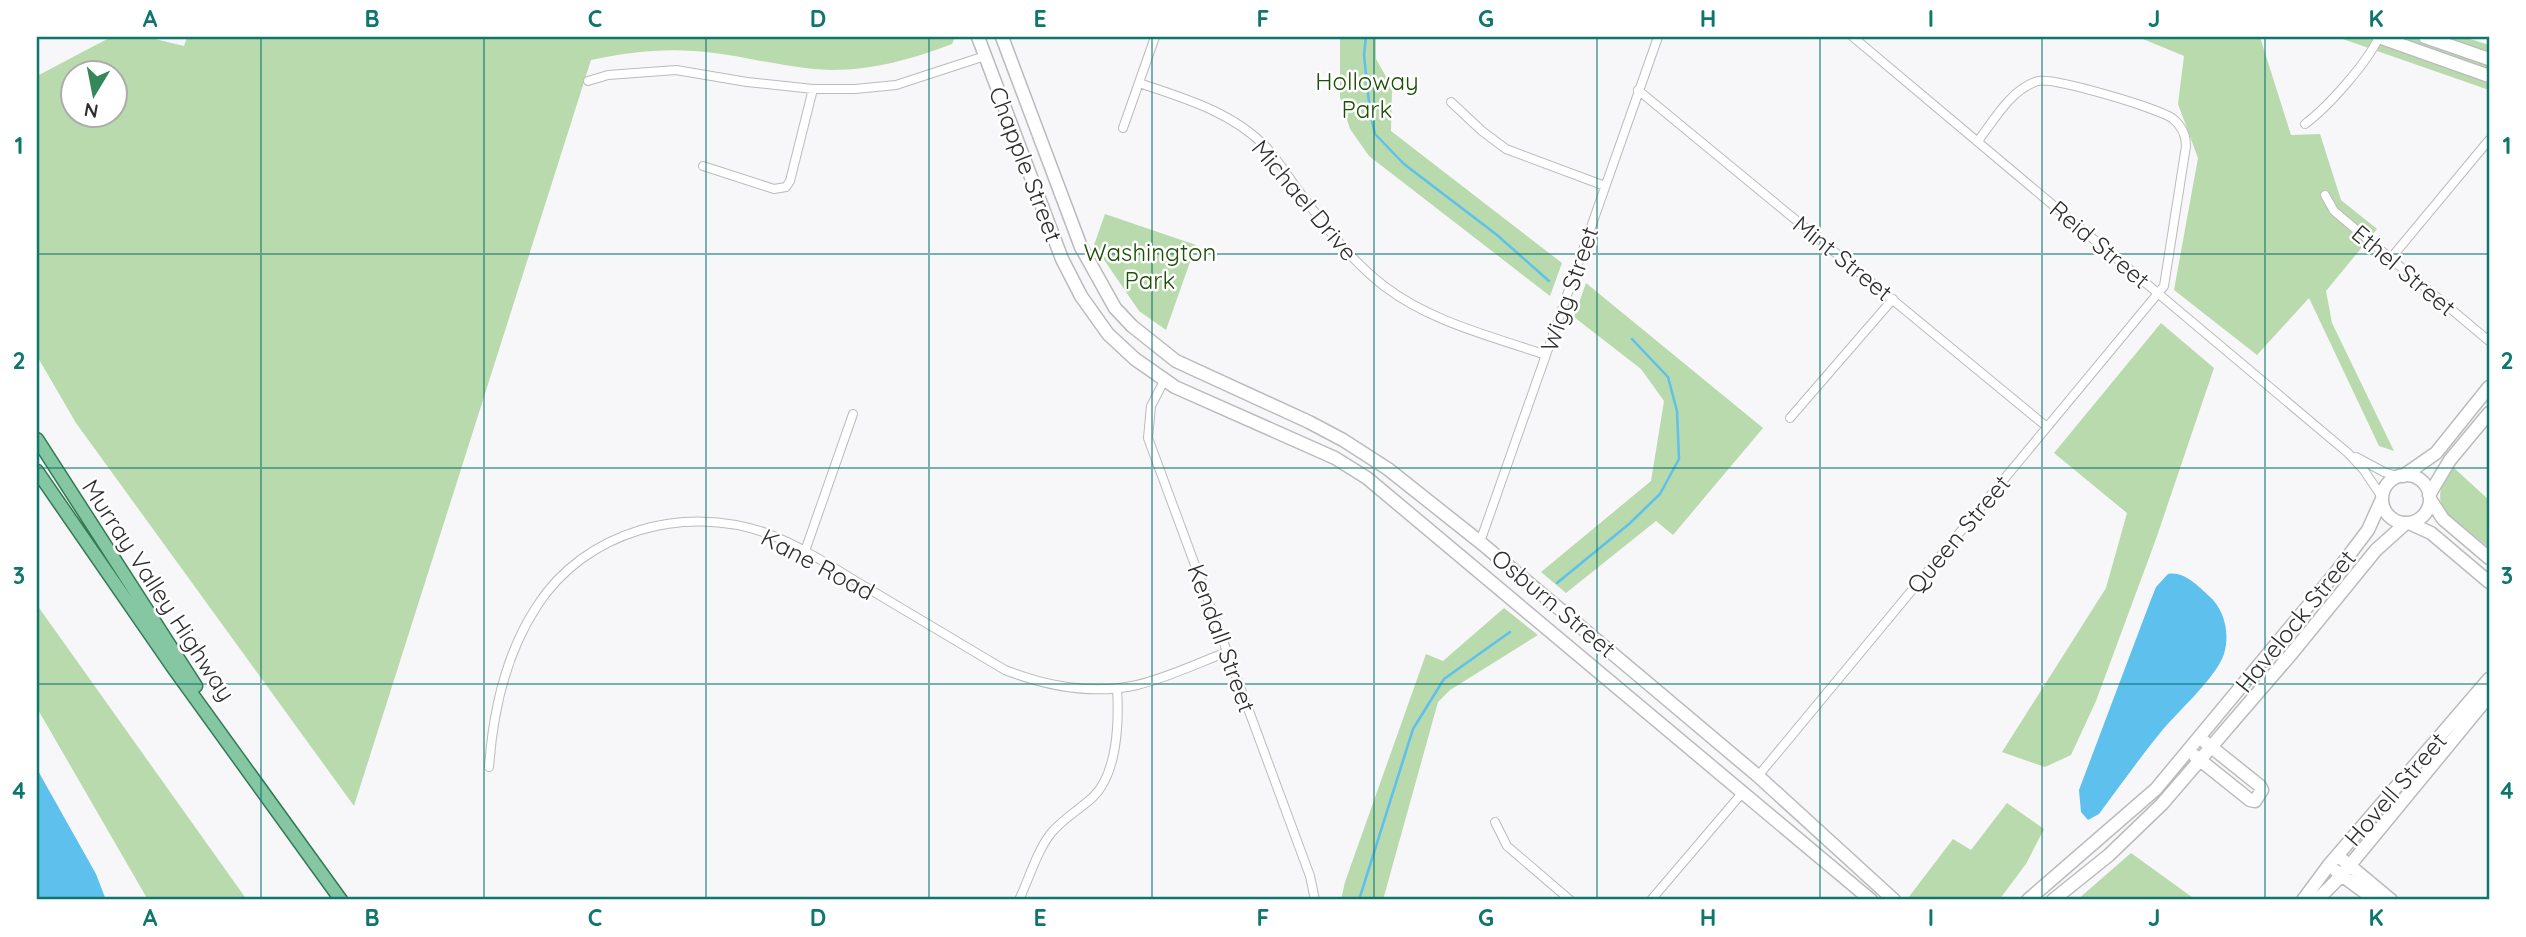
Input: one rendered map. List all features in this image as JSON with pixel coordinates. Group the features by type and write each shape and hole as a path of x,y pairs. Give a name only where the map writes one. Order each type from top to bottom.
{"main road":[{"name":"Murray Valley Highway","path":"37,439 245,764"},
{"name":"Murray Valley Highway","path":"37,471 174,669 341,900"}],"street":[{"name":"Chapple Street","path":"978,37 1062,259 1081,296 1108,334 1121,347 1165,379"},
{"path":"1123,128 1155,37"},
{"name":"Wigg Street","path":"1480,541 1658,37"},
{"name":"Reid Street","path":"1853,37 2347,453 2363,469 2382,498"},
{"path":"2305,124 2318,114 2337,92 2371,51 2379,37 2489,76"},
{"path":"2425,37 2489,59"},
{"name":"Chapple Street","path":"1004,42 1081,247 1098,282 1115,308 1132,326 1176,361"},
{"path":"588,80 608,75 676,70 747,82 813,89 855,89 896,85 985,56 1004,42"},
{"path":"1978,141 2020,91 2043,80 2066,83 2165,115 2176,122 2184,133 2186,146 2164,286 2158,293"},
{"name":"Michael Drive","path":"1139,83 1212,109 1240,125 1266,148 1338,242 1385,286 1402,298 1439,318 1546,355"},
{"path":"703,166 774,189 786,187 790,181 813,89"},
{"name":"Mint Street","path":"1638,90 2048,426"},
{"path":"1451,102 1506,149 1605,186"},
{"path":"2391,258 2489,140"},
{"name":"Ethel Street","path":"2325,194 2334,211 2489,341"},
{"name":"Queen Street","path":"1758,776 2158,293"},
{"path":"1790,418 1893,299"},
{"path":"1165,379 1176,361"},
{"name":"Osburn Street","path":"1176,361 1343,440 1388,469 1480,541 1758,776 1894,900"},
{"name":"Osburn Street","path":"1165,379 1187,393 1348,465 1377,485 1871,900"},
{"name":"Kendall Street","path":"1165,379 1151,406 1149,438 1310,876 1315,899"},
{"path":"2489,387 2436,453 2388,484 2382,498 2388,515 2398,522 2408,523 2431,533 2489,582"},
{"path":"2408,523 2424,515 2430,497 2450,460 2489,413"},
{"path":"805,551 853,414"},
{"name":"Reid Street","path":"2347,453 2384,472 2401,476"},
{"path":"2401,476 2411,476 2421,481 2442,517 2489,558"},
{"name":"Havelock Street","path":"2028,900 2156,789 2337,571 2368,530 2382,498"},
{"name":"Kane Road","path":"489,767 497,706 517,644 537,605 582,559 633,531 671,523 714,522 767,534 805,551 1005,670 1035,681 1066,687 1117,688 1138,685 1227,652"},
{"name":"Havelock Street","path":"2053,900 2147,820 2201,760 2383,542 2408,523"},
{"path":"1468,563 1480,541"},
{"path":"2337,571 2350,582"},
{"name":"Hovell Street","path":"2317,900 2350,865 2489,679"},
{"path":"1020,900 1050,834 1093,798 1106,779 1119,719 1117,688"},
{"name":"Hovell Street","path":"2303,900 2333,860 2489,695"},
{"path":"2188,751 2248,799 2255,801 2260,796 2260,786 2199,738"},
{"path":"1651,900 1758,776"},
{"path":"1495,822 1507,846 1570,900"},
{"path":"2333,860 2350,865 2392,900"},
{"path":"2333,860 2341,876 2375,900"}],"green space":[{"path":"111,37 147,37 184,46 187,37 955,37 952,44 893,63 847,69 802,68 683,50 637,52 591,60 354,806 76,423 37,356 37,76 60,64 60,130 130,130 130,60 67,60"},
{"name":"Holloway Park","path":"1340,37 1376,37 1376,59 1392,87 1391,131 1562,263 1550,296 1369,156 1350,129 1340,97"},
{"path":"2138,37 2260,37 2291,135 2320,134 2341,200 2377,229 2326,291 2332,323 2394,451 2379,446 2309,298 2257,355 2174,290 2198,158 2178,104 2184,56"},
{"path":"2337,37 2464,37 2489,45 2489,90"},
{"name":"Washington Park","path":"1105,214 1196,245 1166,330 1139,311 1094,245"},
{"path":"1586,283 1763,428 1673,535 1656,521 1566,593 1541,572 1651,481 1664,401 1641,369 1574,317"},
{"path":"2161,323 2214,368 2156,539 2096,701 2071,755 2045,767 2002,752 2106,588 2127,513 2054,453"},
{"path":"2453,467 2489,500 2489,548 2444,511 2441,505 2443,483"},
{"path":"37,605 247,900 148,900 37,708"},
{"path":"1504,608 1538,635 1450,690 1438,702 1383,900 1341,900 1426,654 1443,661"},
{"path":"2007,803 2044,829 2026,864 1999,900 1908,898 1953,839 1971,850"},
{"path":"2131,853 2196,900 2077,900"}],"water":[{"path":"2168,574 2180,575 2190,580 2219,608 2225,623 2224,654 2213,674 2160,733 2099,814 2088,820 2081,812 2079,790 2156,587"},
{"path":"37,769 96,874 106,900 37,900"}],"waterway":[{"path":"1366,37 1364,55 1375,134 1404,164 1497,235 1549,281"},
{"path":"1557,583 1629,524 1660,494 1679,459 1677,411 1668,377 1632,339"},
{"path":"1359,900 1413,729 1444,679 1510,632"}]}
